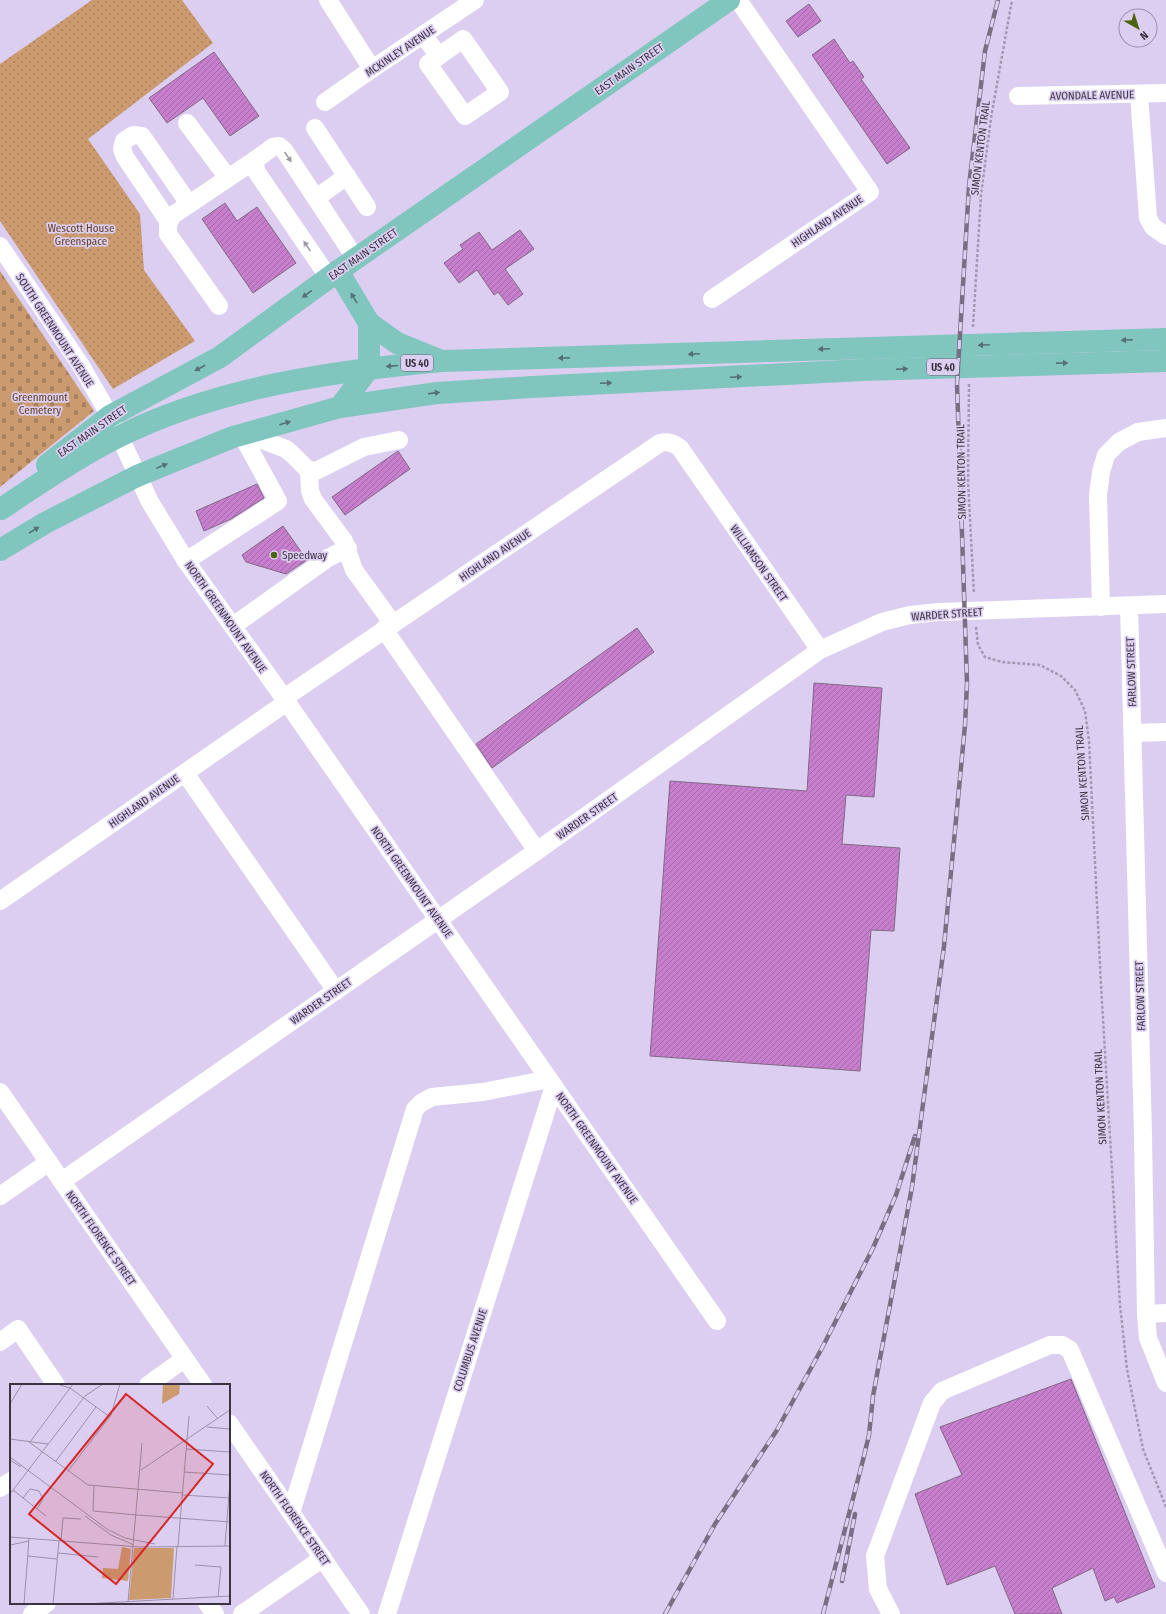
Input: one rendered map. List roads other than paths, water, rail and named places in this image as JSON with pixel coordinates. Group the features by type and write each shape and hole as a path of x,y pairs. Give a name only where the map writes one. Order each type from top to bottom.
{"main road":[{"name":"EAST MAIN STREET","path":"1,510 53,458 110,416 220,357 356,259 729,0"},
{"path":"334,275 369,323 397,344 442,361"},
{"path":"340,407 369,368 369,323"},
{"name":"US 40","path":"0,550 45,523 137,476 244,434 340,407 437,393 863,370 1166,339"},
{"name":"US 40","path":"1,510 63,468 120,436 181,411 267,386 369,368 442,361 863,348 1166,361"}],"street":[{"path":"328,0 372,68"},
{"name":"MCKINLEY AVENUE","path":"325,102 372,68 475,0"},
{"name":"HIGHLAND AVENUE","path":"712,299 870,192 738,0"},
{"path":"423,35 439,56"},
{"name":"AVONDALE AVENUE","path":"1018,96 1166,93"},
{"path":"1139,94 1148,218 1153,227 1166,236"},
{"path":"188,123 228,178"},
{"path":"315,128 367,206"},
{"path":"169,222 126,157 122,149 124,141 134,135 142,136 189,204"},
{"path":"219,306 168,234 169,222 173,215 273,147 279,146 284,150 356,259"},
{"path":"255,160 256,171 334,275"},
{"path":"316,198 347,176"},
{"name":"SOUTH GREENMOUNT AVENUE","path":"0,246 80,364 120,436"},
{"path":"1101,607 1098,495 1101,472 1106,455 1119,442 1138,432 1166,428"},
{"path":"244,434 286,449 309,470 316,471 364,447 399,440"},
{"path":"186,560 278,501 244,434"},
{"name":"NORTH GREENMOUNT AVENUE","path":"120,436 150,502 186,560 286,700 717,1321"},
{"name":"HIGHLAND AVENUE","path":"0,901 185,773 389,626 660,443 673,443 680,448 699,475"},
{"path":"309,470 310,491 313,499 348,548 354,570 536,851"},
{"name":"WILLIAMSON STREET","path":"699,475 820,650"},
{"path":"233,626 328,558 348,548"},
{"name":"WARDER STREET","path":"62,1181 439,920 820,650 882,622 939,612 975,612 1166,604"},
{"name":"FARLOW STREET","path":"1129,606 1143,1135 1146,1314 1148,1338 1166,1383"},
{"path":"1133,733 1166,732"},
{"path":"185,773 336,991"},
{"path":"291,1513 415,1109 421,1103 432,1097 483,1092 552,1082"},
{"name":"COLUMBUS AVENUE","path":"387,1614 552,1082"},
{"name":"NORTH FLORENCE STREET","path":"0,1092 202,1384"},
{"path":"0,1196 48,1162"},
{"path":"1146,1314 1166,1313"},
{"path":"0,1342 18,1329 55,1384"},
{"path":"891,1614 878,1589 875,1556 932,1403 942,1391 1050,1345 1062,1345 1070,1350 1166,1573"},
{"path":"149,1384 184,1359"},
{"name":"NORTH FLORENCE STREET","path":"230,1424 361,1614"},
{"path":"0,1488 10,1482"},
{"path":"242,1614 323,1558"},
{"path":"32,1614 47,1604"},
{"path":"209,1604 215,1614"}],"railway":[{"path":"823,1614 869,1435 873,1396 912,1187 944,946 965,725 967,683 957,384 969,186 985,51 998,0"},
{"path":"665,1614 715,1524 777,1430 822,1348 873,1248 896,1195 915,1136"},
{"path":"842,1581 855,1514"}],"place":[{"name":"Speedway","path":"274,555"}],"park label":[{"name":"Wescott House Greenspace","path":"81,234"},
{"name":"Greenmount Cemetery","path":"40,403"}]}
